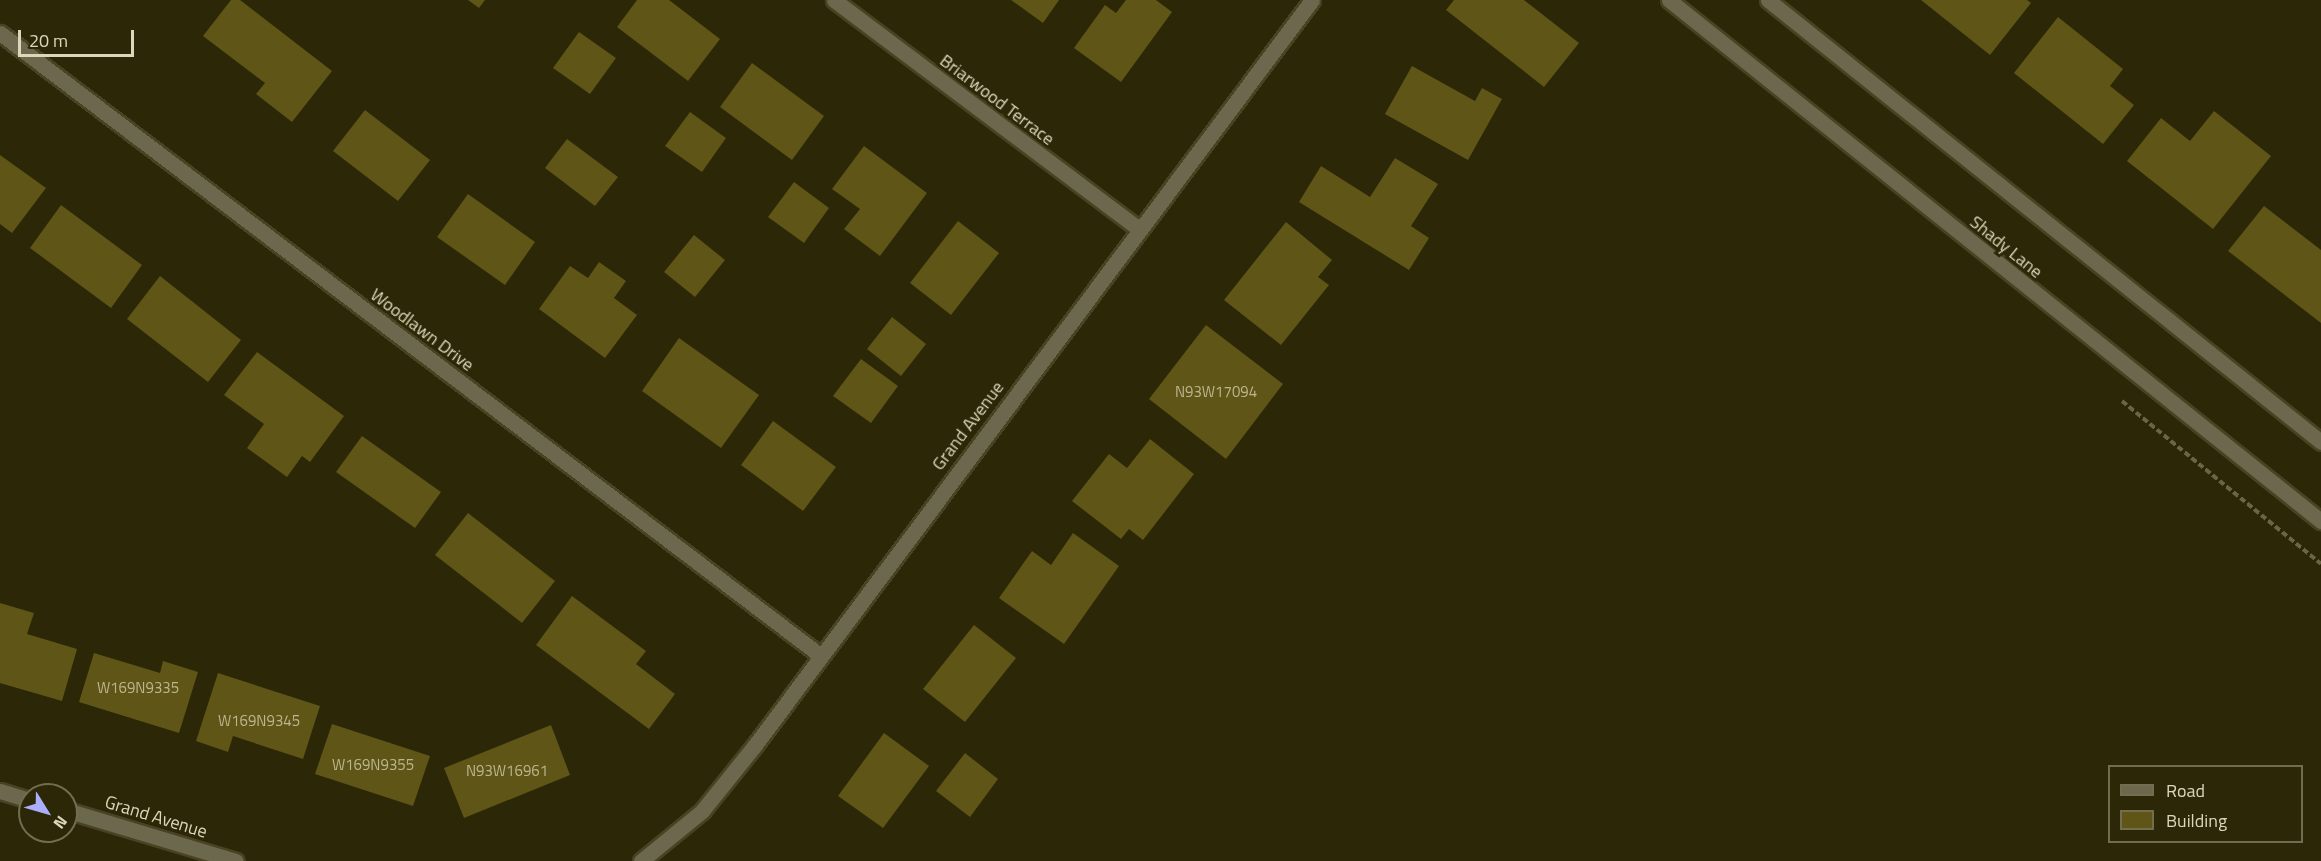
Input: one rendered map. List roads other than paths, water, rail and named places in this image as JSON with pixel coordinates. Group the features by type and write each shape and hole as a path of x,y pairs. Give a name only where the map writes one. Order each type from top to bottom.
{"street":[{"name":"Briarwood Terrace","path":"834,0 1139,229"},
{"name":"Grand Avenue","path":"648,860 702,811 821,656 1312,0"},
{"name":"Shady Lane","path":"1669,0 2321,521"},
{"path":"1768,0 2321,442"},
{"name":"Woodlawn Drive","path":"0,33 821,656"},
{"path":"0,791 18,796"},
{"name":"Grand Avenue","path":"78,814 236,861"}]}
